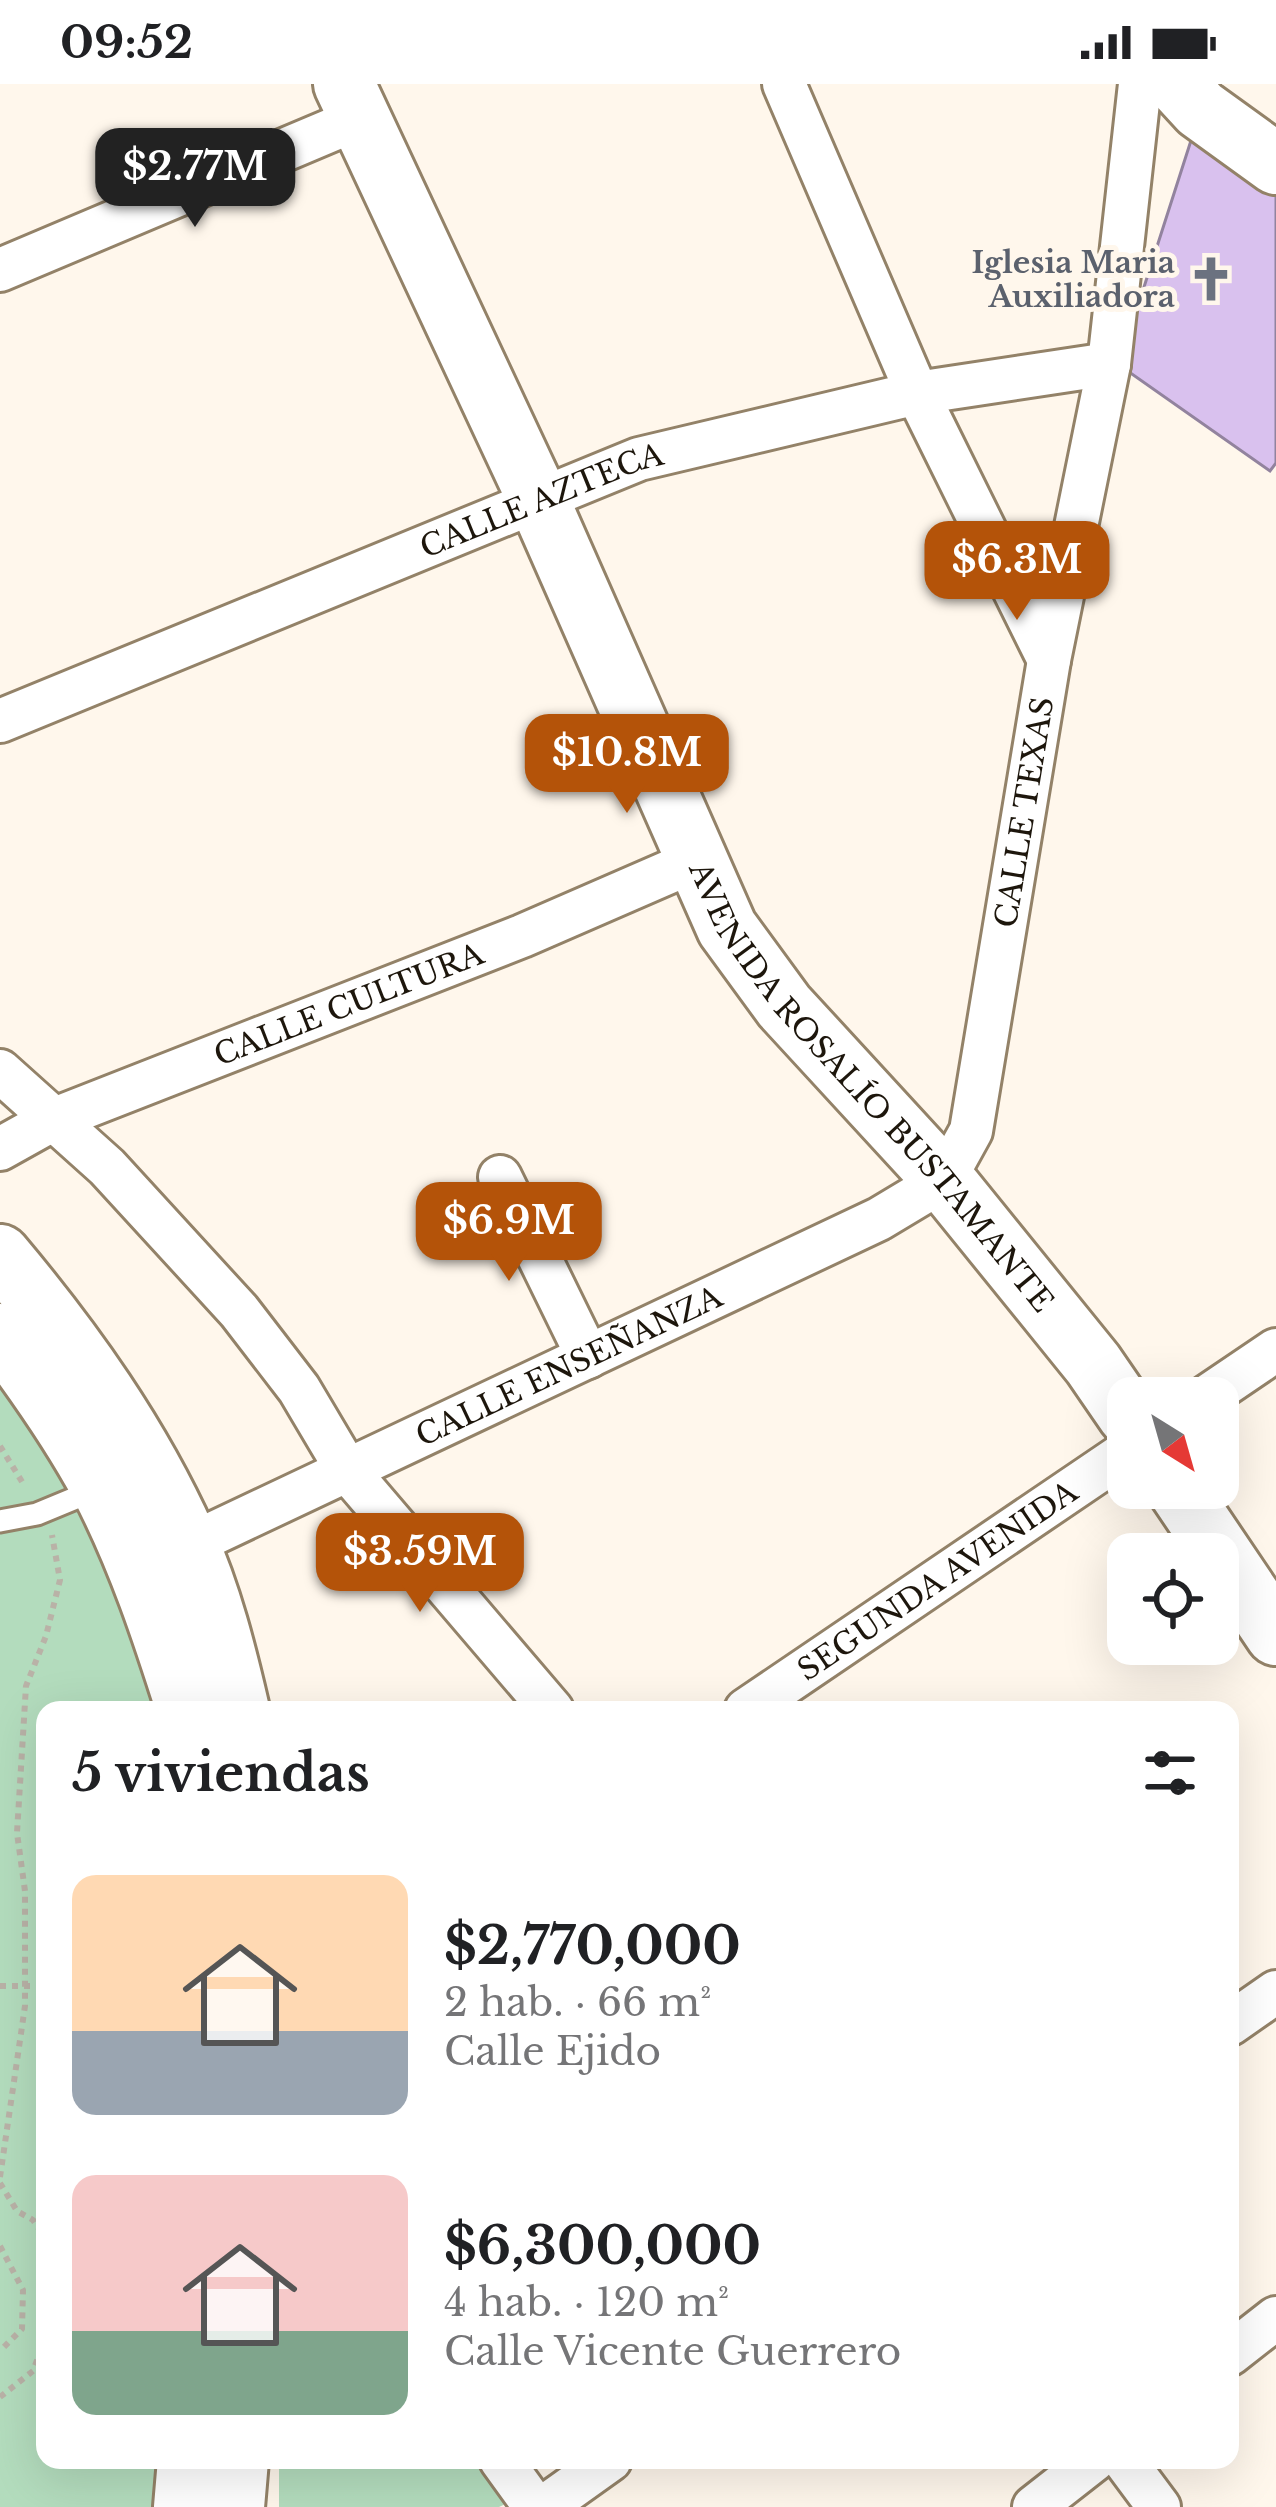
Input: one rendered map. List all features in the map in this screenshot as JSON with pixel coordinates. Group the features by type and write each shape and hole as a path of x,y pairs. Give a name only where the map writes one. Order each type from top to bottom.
{"street":[{"path":"784,84 917,393 1049,660"},
{"name":"CALLE TEXAS","path":"944,1180 971,1130 1049,660 1109,364 1141,84"},
{"path":"1177,84 1200,110 1276,164"},
{"path":"0,270 352,101"},
{"name":"AVENIDA ROSALÍO BUSTAMANTE","path":"352,101 538,499 728,928 784,1006 944,1180 1107,1384"},
{"name":"CALLE AZTECA","path":"0,721 639,459 917,393 1109,364"},
{"name":"CALLE CULTURA","path":"0,1149 52,1120 522,936 698,860"},
{"path":"0,1071 107,1168 238,1311 299,1389 347,1470 544,1701"},
{"path":"500,1177 588,1357"},
{"name":"CALLE ENSEÑANZA","path":"189,1545 879,1219 944,1180"},
{"path":"0,1256 52,1317 130,1429 189,1545 236,1701"},
{"path":"0,1334 53,1406 101,1488 139,1571 184,1701"},
{"path":"1236,1377 1276,1350"},
{"name":"SEGUNDA AVENIDA","path":"759,1701 1107,1464"},
{"path":"1191,1509 1276,1635"},
{"path":"1239,2018 1276,1992"},
{"path":"1239,2347 1276,2318"},
{"path":"184,2507 187,2469"},
{"path":"234,2507 237,2469"},
{"path":"508,2469 535,2507"},
{"path":"544,2507 597,2469"},
{"path":"1034,2507 1083,2469"},
{"path":"1131,2469 1160,2507"}],"lane":[{"path":"0,1521 37,1514 101,1488"}],"path":[{"path":"0,1446 28,1494"},
{"path":"36,2224 17,2211 0,2180 25,1986 25,1891 16,1833 26,1686 46,1636 59,1580 52,1534"},
{"path":"0,1985 36,1986"},
{"path":"0,2246 23,2290 22,2329 0,2351"},
{"path":"0,2397 33,2371 36,2363"}],"green space":[{"path":"0,1376 71,1480 116,1570 158,1701 36,1701 36,2469 163,2469 161,2507 0,2507"},
{"path":"279,2469 497,2469 518,2498 499,2507 279,2507"}],"building":[{"name":"Iglesia Maria Auxiliadora","path":"1195,128 1276,193 1276,463 1270,471 1119,365"}],"place":[{"name":"Iglesia Maria Auxiliadora","path":"1211,279"}]}
